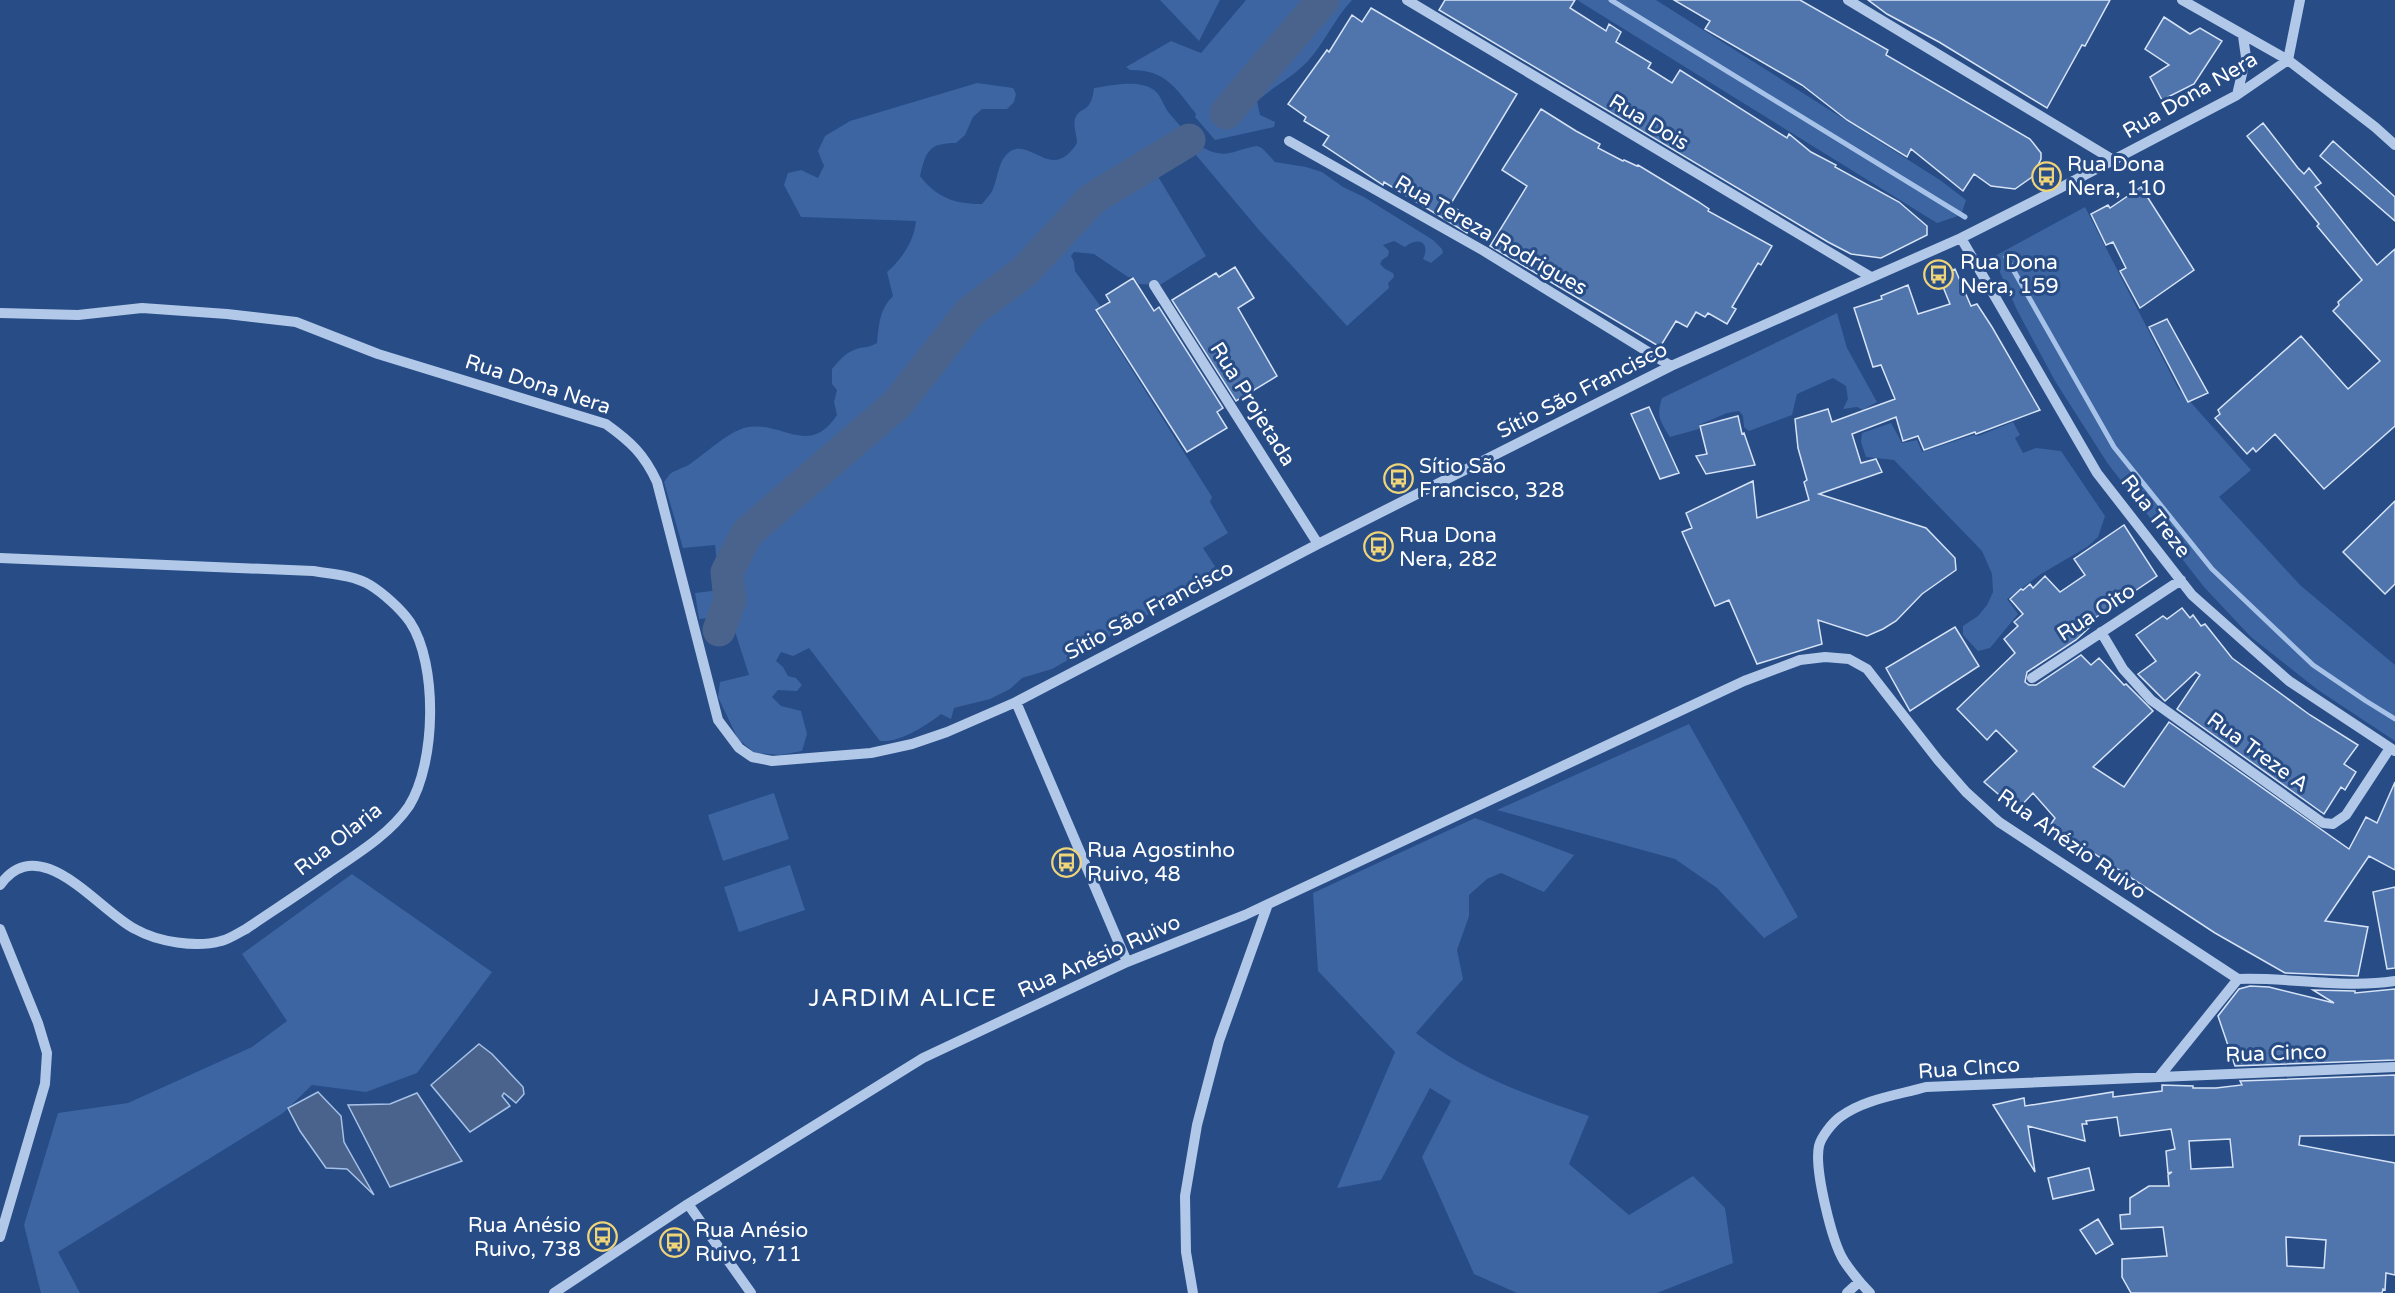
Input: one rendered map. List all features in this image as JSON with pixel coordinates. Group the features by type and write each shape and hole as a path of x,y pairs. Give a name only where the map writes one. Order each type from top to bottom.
{"street":[{"name":"Rua Dois","path":"1407,0 1871,277"},
{"path":"1848,0 2115,160"},
{"path":"2182,0 2288,60 2395,145"},
{"path":"2288,60 2300,0"},
{"path":"2236,95 2243,77 2246,57 2244,36"},
{"name":"Rua Dona Nera","path":"1916,258 2115,160 2236,95 2288,60"},
{"name":"Rua Tereza Rodrigues","path":"1289,141 1484,251 1671,366"},
{"name":"Rua Treze","path":"1960,238 2097,472 2192,595 2289,681 2393,749"},
{"name":"Sítio São Francisco","path":"1016,702 1318,544 1671,366 1916,258"},
{"name":"Rua Projetada","path":"1154,285 1318,544"},
{"name":"Rua Dona Nera","path":"0,313 78,315 142,308 296,322 378,354 606,424 633,444 648,463 657,482 718,720 740,748 752,757 772,761 871,753 912,744 947,732 1016,702"},
{"name":"Rua Olaria","path":"0,558 313,571 344,576 369,585 389,600 410,621 422,648 429,688 431,726 423,771 409,805 385,832 246,929 222,941 200,944 155,938 134,929 75,883 54,871 36,866 19,867 0,885"},
{"name":"Rua Oito","path":"2032,678 2181,580"},
{"name":"Rua Treze A","path":"2101,632 2123,669 2151,700 2323,823 2333,825 2346,815 2393,749"},
{"name":"Rua Anézio Ruivo","path":"1624,736 1744,681 1800,660 1825,657 1849,659 1867,669 1938,760 1966,792 1999,822 2238,979"},
{"path":"1016,702 1127,962"},
{"name":"Rua Anésio Ruivo","path":"554,1293 688,1204 923,1058 1127,962 1268,904 1624,736"},
{"path":"1193,1293 1186,1252 1185,1196 1197,1125 1219,1041 1268,904"},
{"path":"0,929 38,1023 47,1053 45,1084 0,1237"},
{"path":"2159,1077 2238,979 2261,978 2350,985 2395,981"},
{"name":"Rua Cinco","path":"2159,1077 2395,1067"},
{"name":"Rua CInco","path":"1870,1293 1843,1260 1823,1196 1819,1146 1839,1118 1857,1107 1926,1087 2159,1077"},
{"path":"688,1204 751,1293"},
{"path":"1847,1293 1859,1282"}],"shaded area":[{"path":"1160,0 1220,0 1199,41"},
{"path":"1246,0 1318,0 1231,95 1229,109 1248,106 1277,78 1335,0 1352,0 1308,61 1257,101 1260,115 1275,122 1274,127 1215,140 1169,82 1153,73 1130,70 1126,67 1171,41 1201,53"},
{"path":"1577,0 1656,0 1940,180 1966,200 1961,215 1937,223"},
{"path":"977,83 1013,88 1016,94 1014,102 1007,109 982,109 973,117 965,135 956,143 934,147 924,160 920,176 926,184 940,195 955,201 982,204 992,191 1004,158 1015,149 1024,149 1049,159 1058,159 1067,155 1077,143 1075,119 1088,106 1093,97 1094,88 1133,84 1154,90 1188,138 1191,149 1161,169 1157,175 1206,256 1160,285 1139,284 1133,277 1128,277 1094,254 1074,252 1071,256 1075,271 1101,307 1095,311 1212,497 1210,502 1228,533 1203,548 1220,574 1052,669 1022,678 1010,689 990,699 954,708 951,719 941,714 912,733 887,741 880,741 809,648 793,656 781,652 776,661 788,676 796,678 802,685 797,691 778,690 772,697 781,706 801,711 807,734 802,751 780,755 755,753 738,739 718,697 720,682 749,675 730,616 699,619 695,593 720,590 715,545 683,548 664,482 670,474 690,464 734,432 749,427 761,427 806,436 817,434 827,427 837,415 834,402 837,390 832,384 832,369 851,351 877,343 882,312 893,296 887,272 906,249 913,236 916,221 801,217 784,185 788,173 801,170 818,178 824,166 818,151 825,136 850,121"},
{"path":"1200,146 1223,154 1257,146 1262,148 1275,162 1322,172 1343,187 1364,197 1433,240 1443,253 1431,263 1423,259 1425,248 1422,242 1414,242 1405,247 1394,241 1383,245 1389,251 1388,256 1380,264 1393,273 1394,277 1388,283 1389,288 1347,326 1259,230 1191,149"},
{"path":"2085,207 2178,388 2251,470 2219,497 2300,585 2395,665 2395,741 2318,690 2251,637 2204,587 2108,464 2055,381 2017,310 1993,257"},
{"path":"1837,313 1847,348 1877,402 1863,410 1857,407 1843,409 1848,399 1846,386 1833,378 1797,394 1792,415 1749,431 1744,427 1743,416 1739,411 1727,413 1699,425 1699,429 1670,437 1660,419 1659,410 1662,398"},
{"path":"2013,422 2020,435 2015,438 2023,453 2036,448 2061,451 2105,516 2098,537 2087,547 2041,574 2007,599 2018,614 1990,648 1978,651 1963,635 1963,626 1978,616 1987,605 1993,592 1992,574 1982,551 1894,460 1866,457 1861,442 1862,433 1891,423 1902,443 1917,440 1922,452 1973,435 1978,436"},
{"path":"1689,724 1798,917 1764,938 1717,888 1675,859 1497,810"},
{"path":"774,793 789,839 723,861 708,815"},
{"path":"1475,818 1574,855 1544,892 1501,873 1487,879 1469,895 1469,916 1457,950 1463,979 1416,1033 1477,1072 1520,1091 1589,1116 1569,1164 1629,1215 1693,1176 1725,1208 1733,1263 1657,1293 1517,1293 1474,1274 1422,1157 1451,1101 1430,1088 1381,1180 1337,1188 1395,1052 1318,971 1313,893"},
{"path":"790,865 805,910 739,932 724,887"},
{"path":"352,874 492,972 417,1073 366,1092 312,1085 283,1113 58,1252 80,1293 41,1293 24,1225 58,1113 128,1103 252,1047 287,1021 242,954"},
{"path":"479,1044 492,1054 523,1087 524,1094 516,1103 504,1093 502,1096 510,1106 470,1132 431,1085"},
{"path":"318,1092 341,1116 344,1142 374,1195 347,1169 326,1168 300,1131 288,1108"},
{"path":"417,1093 462,1161 390,1187 348,1105 390,1104"}],"building":[{"path":"1445,0 1575,0 1570,8 1606,31 1609,24 1621,32 1616,42 1651,63 1648,68 1672,83 1680,70 1787,138 1789,134 1811,152 1836,165 1835,167 1899,202 1927,226 1927,235 1881,258 1851,254 1439,10"},
{"path":"1674,0 1800,0 1888,50 1886,55 2030,139 2041,153 2041,159 2032,177 2015,189 1991,186 1974,174 1963,191 1911,149 1907,157 1847,120 1802,85 1705,29 1710,21"},
{"path":"1868,0 2110,0 2047,108 1939,42 1887,14"},
{"path":"1371,8 1517,94 1450,205 1474,220 1467,233 1384,182 1383,185 1323,145 1329,136 1304,121 1306,117 1288,104 1327,50 1329,52 1352,15 1362,22"},
{"path":"2164,17 2190,34 2200,28 2222,41 2194,84 2162,100 2150,77 2169,65 2145,49"},
{"path":"1541,109 1600,144 1598,148 1623,161 1638,165 1697,201 1709,209 1708,211 1772,246 1761,265 1758,263 1732,307 1736,309 1727,324 1708,313 1705,317 1696,312 1687,327 1676,321 1660,347 1490,246 1527,186 1502,170"},
{"path":"2263,123 2304,174 2309,168 2321,183 2315,187 2377,265 2395,249 2395,426 2324,489 2275,434 2256,452 2253,448 2247,454 2215,418 2220,414 2218,410 2301,336 2348,389 2380,361 2333,311 2339,305 2338,302 2362,280 2247,136"},
{"path":"2333,141 2395,197 2395,221 2320,156"},
{"path":"2141,187 2194,270 2140,308 2120,271 2126,268 2113,242 2106,245 2091,214 2108,205 2110,208"},
{"path":"1235,267 1254,298 1238,308 1277,376 1236,401 1172,300 1216,273 1219,277"},
{"path":"1955,269 1971,306 1977,304 2040,410 1976,434 1975,432 1924,450 1918,436 1903,441 1896,417 1852,434 1861,463 1876,459 1882,472 1819,494 1926,528 1955,558 1956,570 1922,594 1896,621 1883,629 1867,636 1818,620 1822,644 1757,664 1729,600 1715,606 1682,532 1692,528 1686,513 1753,481 1757,518 1809,500 1804,482 1807,480 1798,448 1795,419 1828,409 1832,422 1895,399 1881,365 1873,367 1854,308 1882,299 1881,296 1908,285 1918,314 1950,304 1939,277"},
{"path":"1133,278 1154,311 1159,307 1223,408 1217,412 1227,428 1187,452 1096,310 1110,302 1106,295"},
{"path":"2167,319 2208,393 2188,402 2149,327"},
{"path":"1649,407 1679,473 1660,479 1631,414"},
{"path":"1738,416 1742,434 1744,433 1755,465 1706,474 1696,456 1707,454 1700,426"},
{"path":"2395,501 2395,584 2385,594 2343,552"},
{"path":"2124,525 2157,576 2089,622 2092,625 2076,640 2027,672 2025,682 2029,685 2036,685 2081,655 2091,665 2099,658 2153,711 2093,767 2124,787 2169,722 2349,849 2366,817 2377,823 2395,782 2395,870 2369,856 2325,921 2368,927 2358,976 2285,973 2215,933 2061,832 2051,824 2055,818 2033,793 2017,810 1984,782 2017,751 1996,730 1987,740 1957,709 2015,653 2004,639 2018,626 2014,622 2023,614 2010,599 2030,584 2033,588 2045,576 2060,592 2085,575 2074,559"},
{"path":"2182,608 2190,618 2193,615 2201,626 2205,624 2232,658 2310,715 2358,745 2344,764 2356,772 2345,790 2341,787 2324,814 2177,709 2200,675 2196,672 2165,701 2138,674 2156,661 2136,635 2163,616 2167,619"},
{"path":"1955,627 1979,666 1910,711 1886,668"},
{"path":"2395,887 2395,968 2387,969 2373,892"},
{"path":"2250,986 2269,987 2334,1003 2313,990 2355,991 2355,993 2395,989 2395,1060 2235,1066 2218,1016 2239,989"},
{"path":"2395,1075 2395,1135 2300,1136 2299,1145 2395,1163 2395,1275 2386,1273 2385,1290 2383,1289 2382,1293 2131,1293 2122,1277 2122,1259 2167,1256 2163,1227 2121,1229 2120,1215 2130,1214 2130,1198 2149,1186 2169,1186 2168,1175 2172,1172 2168,1173 2166,1151 2175,1149 2171,1129 2120,1136 2117,1117 2086,1121 2087,1124 2082,1124 2085,1141 2028,1126 2035,1172 1993,1105 2024,1098 2025,1106 2113,1092 2113,1097 2162,1091 2162,1085 2216,1088 2242,1085 2240,1081","holes":["2230,1139 2233,1167 2191,1169 2189,1141","2286,1237 2326,1240 2324,1268 2287,1266"]},
{"path":"2089,1168 2094,1190 2053,1199 2048,1178"},
{"path":"2098,1219 2113,1244 2096,1254 2080,1230"}],"waterway":[{"path":"1226,113 1323,0"},
{"path":"1611,0 1965,217"},
{"path":"719,630 730,600 727,572 747,533 897,404 970,312 1024,272 1092,199 1189,140"},
{"path":"2006,257 2114,447 2212,569 2313,665 2395,719"}],"place":[{"name":"Rua Dona Nera, 110","path":"2046,176"},
{"name":"Rua Dona Nera, 159","path":"1939,274"},
{"name":"Sítio São Francisco, 328","path":"1398,478"},
{"name":"Rua Dona Nera, 282","path":"1378,547"},
{"name":"Rua Agostinho Ruivo, 48","path":"1066,862"},
{"name":"Rua Anésio Ruivo, 738","path":"602,1237"},
{"name":"Rua Anésio Ruivo, 711","path":"674,1242"}],"district":[{"name":"JARDIM ALICE","path":"903,998"}]}
